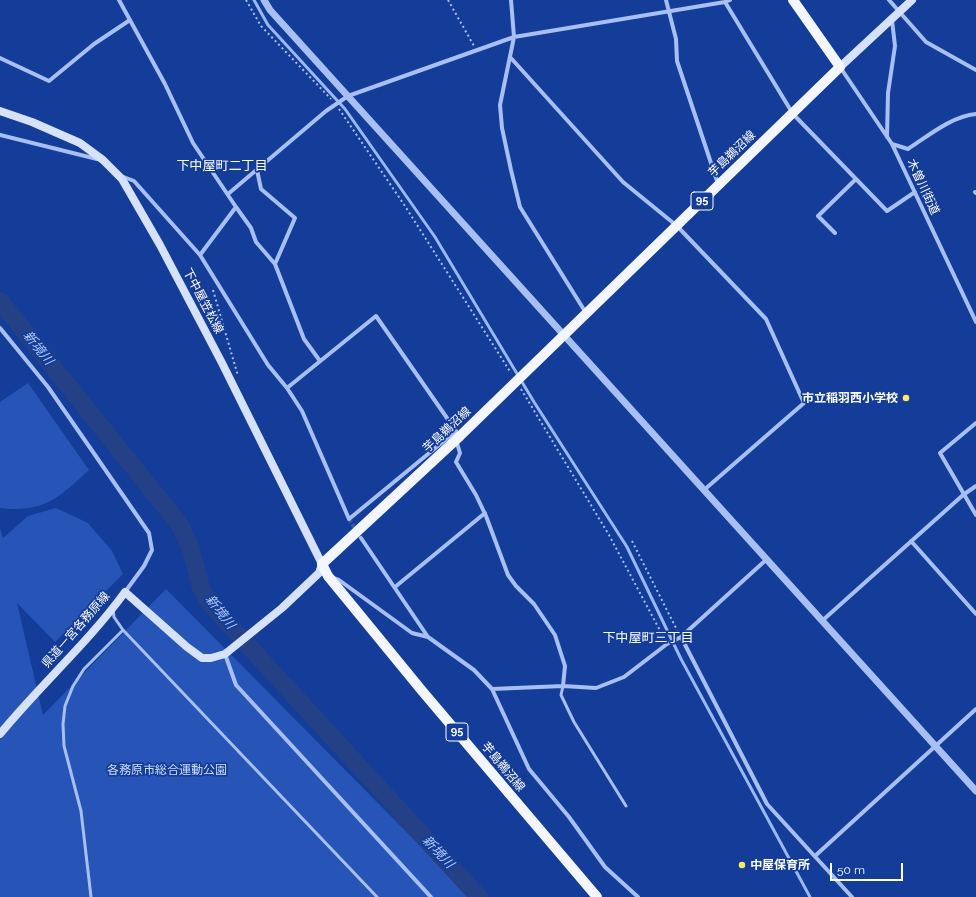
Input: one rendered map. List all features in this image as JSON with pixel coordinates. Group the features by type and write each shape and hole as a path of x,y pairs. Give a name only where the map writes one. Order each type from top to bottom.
{"main road":[{"path":"793,0 840,67 912,0"},
{"name":"芋島鵜沼線","path":"597,897 433,704 328,576 322,564 520,378 840,67"},
{"name":"下中屋笠松線","path":"0,111 32,122 80,143 103,160 122,179 160,245 235,389 322,564"},
{"name":"県道一宮各務原線","path":"0,734 113,608 125,592 187,647 202,658 211,658 225,654 282,608 319,573 322,564"}],"street":[{"path":"119,0 165,84 193,143 251,228 256,242 275,264 304,340 320,361"},
{"path":"264,0 270,10 976,790"},
{"path":"511,0 514,37 500,105 502,128 520,207 586,314"},
{"path":"666,0 676,39 677,61 718,185"},
{"path":"889,0 926,42 976,70"},
{"path":"228,194 336,104 348,96 514,37 728,1 793,114 887,211 914,192"},
{"path":"0,58 49,81 94,44 130,20"},
{"path":"887,137 888,93 895,46 892,20"},
{"path":"510,57 623,182 677,226 766,319 804,404 704,490"},
{"name":"木曽川街道","path":"840,67 892,144 976,322"},
{"path":"892,144 908,149 928,135 957,120 976,114"},
{"path":"0,135 103,160"},
{"path":"258,170 261,189 295,218 275,264"},
{"path":"117,175 134,181 200,255 268,365 287,388 302,411 349,520 457,436"},
{"path":"835,233 818,216 856,179"},
{"path":"200,255 236,207"},
{"path":"287,388 376,316 457,436 460,453 456,462 485,513 508,575 516,586 534,604 555,635 565,666 564,686"},
{"path":"0,328 48,387 149,533 152,550 144,566 125,592"},
{"path":"976,423 940,453 976,515"},
{"path":"823,620 963,495 976,486"},
{"path":"395,588 485,513"},
{"path":"361,538 428,637"},
{"path":"911,541 976,614"},
{"path":"492,689 564,686 596,688 624,677 669,643 678,638 766,558"},
{"path":"328,576 339,580 412,633 428,637 466,663 492,689 529,769 568,817 605,867 638,897"},
{"path":"678,638 768,804 852,897"},
{"path":"225,654 236,685 431,897"},
{"path":"815,856 976,709"}],"lane":[{"path":"113,608 114,617 124,630 377,897"},
{"path":"91,897 81,811 64,746 63,724 65,706 73,686 84,669 124,630"},
{"path":"564,686 561,695 574,722 626,806"}],"path":[{"path":"246,0 261,26 336,104 520,378 669,643"},
{"path":"448,0 476,50"},
{"path":"211,284 238,373 235,389"},
{"path":"632,541 678,638"}],"green space":[{"path":"28,383 89,470 59,496 40,506 15,509 0,508 0,402"},
{"name":"各務原市総合運動公園","path":"56,508 88,523 112,551 123,574 55,642 17,603 43,715 166,589 471,897 0,897 0,528 3,538 28,516"}],"waterway":[{"path":"254,0 268,25 345,109 435,237 534,402 627,547 681,659 810,897"},
{"name":"新境川","path":"0,301 180,525 191,549 201,588 211,605 479,897"}],"tunnel":[{"path":"349,519 361,538"}],"place":[{"name":"市立稲羽西小学校","path":"906,398"},
{"name":"中屋保育所","path":"742,865"}],"district":[{"name":"下中屋町二丁目","path":"222,166"},
{"name":"下中屋町三丁目","path":"648,638"}]}
